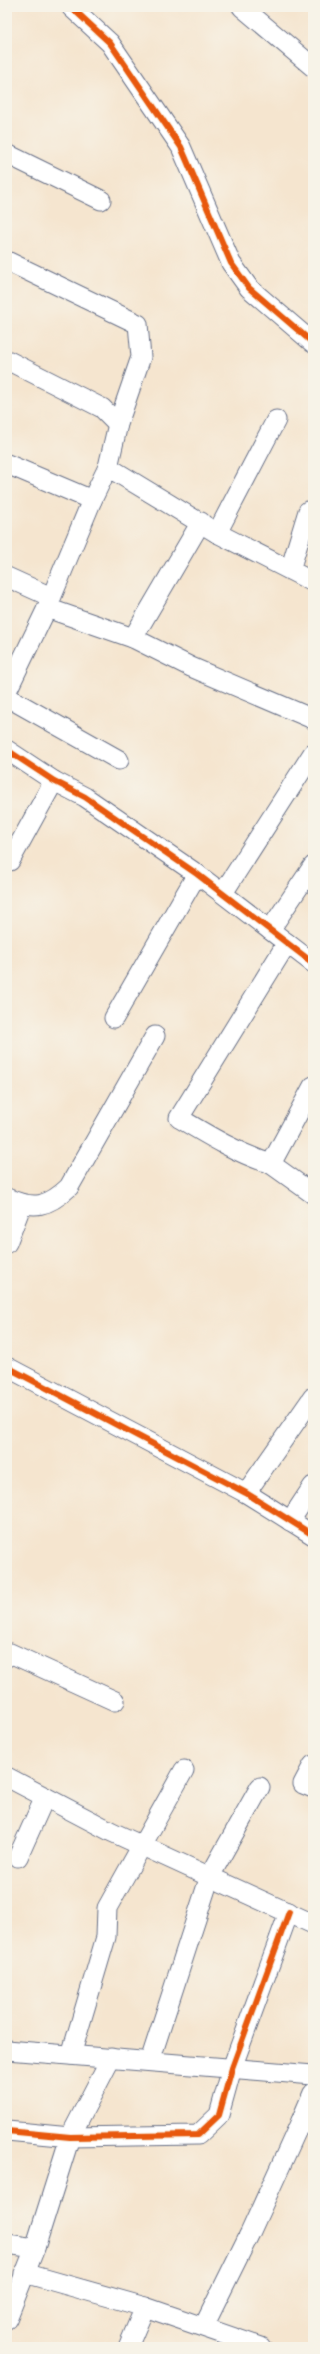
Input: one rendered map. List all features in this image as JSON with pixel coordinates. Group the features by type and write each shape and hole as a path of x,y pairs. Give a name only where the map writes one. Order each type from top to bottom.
{"street":[{"path":"71,7 110,43 181,147 231,264 249,288 313,343"},
{"path":"250,9 310,60"},
{"path":"7,154 101,200"},
{"path":"7,261 138,324 141,357 118,424 108,466 92,500 49,603 7,691"},
{"path":"7,360 102,408 118,424"},
{"path":"217,533 276,420"},
{"path":"7,464 92,500"},
{"path":"108,466 217,533 313,582"},
{"path":"290,570 308,511"},
{"path":"133,638 201,522"},
{"path":"7,577 49,603 133,638 191,667 313,720"},
{"path":"7,697 119,760"},
{"path":"7,750 54,781 85,797 197,874 313,963"},
{"path":"223,893 313,753"},
{"path":"8,863 54,781"},
{"path":"270,930 313,866"},
{"path":"114,1018 197,874"},
{"path":"288,943 179,1118 225,1146 247,1156 271,1164 313,1194"},
{"path":"7,1243 14,1201 41,1205 54,1201 70,1187 155,1036"},
{"path":"271,1164 313,1086"},
{"path":"7,1367 246,1493 313,1535"},
{"path":"246,1493 313,1397"},
{"path":"290,1520 313,1486"},
{"path":"7,1657 10,1653 115,1701"},
{"path":"313,1764 303,1784 313,1788"},
{"path":"71,2055 106,1937 107,1908 184,1770"},
{"path":"7,1778 141,1845 290,1912 313,1924"},
{"path":"150,2061 210,1876 260,1787"},
{"path":"18,1857 45,1797"},
{"path":"7,2131 70,2138 198,2135 220,2115 232,2068 290,1912"},
{"path":"7,2050 313,2075"},
{"path":"7,2319 35,2248 70,2138 111,2058"},
{"path":"204,2326 307,2123 313,2093"},
{"path":"7,2244 35,2248"},
{"path":"24,2273 145,2307 204,2326 261,2347"},
{"path":"128,2347 145,2307"}],"cycle path":[{"path":"71,7 110,43 181,147 231,263 249,288 313,343"},
{"path":"7,750 54,781 85,797 197,874 313,963"},
{"path":"7,1367 246,1493 313,1535"},
{"path":"7,2131 70,2137 198,2135 219,2115 232,2068 289,1912"}]}
